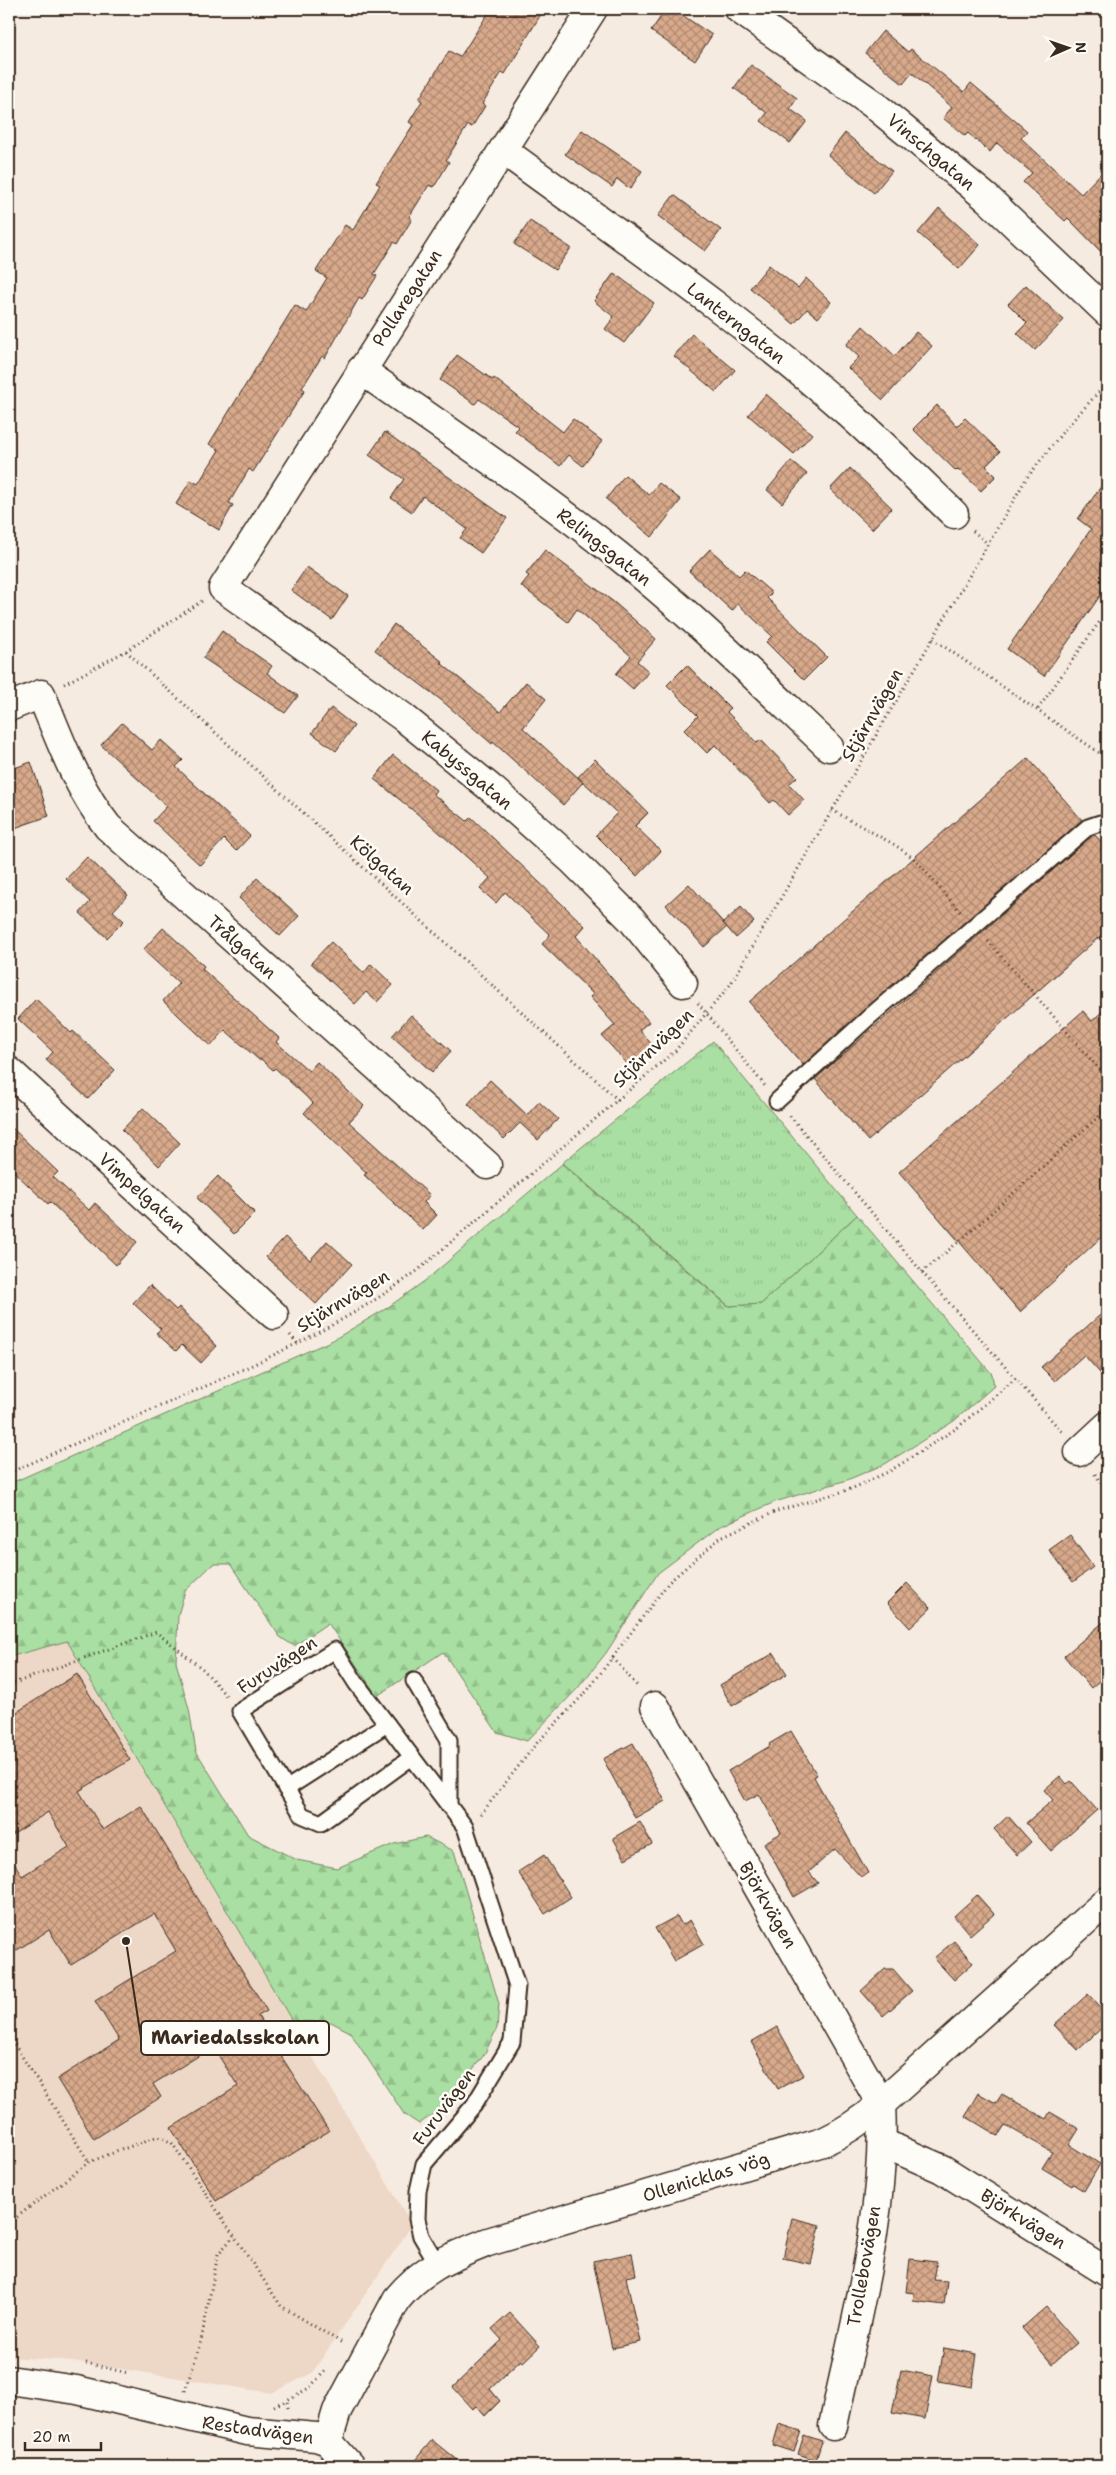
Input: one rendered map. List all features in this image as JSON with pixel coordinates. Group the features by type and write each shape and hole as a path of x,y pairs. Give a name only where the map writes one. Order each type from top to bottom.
{"street":[{"name":"Pollaregatan","path":"223,588 593,9"},
{"name":"Vinschgatan","path":"740,9 873,104 988,199 1107,312"},
{"name":"Lanterngatan","path":"503,150 680,278 766,345 847,412 954,514"},
{"name":"Relingsgatan","path":"362,370 543,498 616,555 697,622 829,747"},
{"name":"Kabyssgatan","path":"223,588 403,717 492,790 573,861 632,920 683,983"},
{"path":"9,707 40,694"},
{"name":"Trålgatan","path":"40,694 78,781 94,809 108,827 487,1165"},
{"name":"Vimpelgatan","path":"9,1071 274,1314"},
{"path":"1079,1452 1107,1426"},
{"name":"Björkvägen","path":"655,1706 881,2104"},
{"name":"Ollenicklas vög","path":"328,2441 337,2411 397,2299 410,2283 437,2263 488,2242 823,2142 861,2121 1107,1901"},
{"name":"Trollebovägen","path":"833,2426 872,2243 883,2143 881,2104"},
{"name":"Björkvägen","path":"883,2143 942,2169 1107,2272"},
{"name":"Restadvägen","path":"9,2380 77,2390 247,2431 305,2435 328,2441 350,2466"}],"lane":[{"path":"777,1101 868,1018 1088,827 1100,823 1107,824"},
{"name":"Furuvägen","path":"412,1757 321,1823 302,1815 240,1711 334,1650 356,1683 465,1827 517,1986 516,2015 512,2042 474,2105 424,2164 418,2191 417,2219 421,2236 437,2263"},
{"path":"414,1681 448,1740 449,1806"},
{"path":"286,1789 387,1724"}],"path":[{"name":"Stjärnvägen","path":"9,1473 267,1359 329,1328 382,1297 417,1271 619,1101 675,1051 730,986 1026,479 1065,429 1107,383"},
{"path":"40,694 126,651 223,588"},
{"path":"1038,709 1107,611"},
{"path":"933,639 1107,758"},
{"name":"Kölgatan","path":"126,651 619,1101"},
{"path":"683,983 777,1101 922,1272 1079,1452 1107,1491"},
{"path":"922,1272 961,1240 1107,1109"},
{"path":"477,1818 536,1744 588,1690 670,1582 721,1537 777,1511 851,1489 890,1471 957,1428 1016,1378"},
{"path":"9,1685 156,1632 204,1670 240,1711"},
{"path":"613,1658 655,1706"},
{"path":"9,2036 89,2162"},
{"path":"9,2223 89,2162 158,2136 172,2143 281,2306 366,2357"},
{"path":"184,2396 201,2341 218,2254 234,2236"}],"shaded area":[{"path":"66,1641 412,2225 312,2373 272,2393 73,2361 9,2357 9,1658"}],"green space":[{"path":"713,1041 857,1215 761,1304 729,1306 562,1163"},
{"path":"562,1164 728,1306 761,1304 857,1215 992,1374 994,1386 954,1421 885,1464 847,1480 775,1502 719,1527 658,1573 606,1653 578,1688 527,1741 497,1732 443,1652 377,1696 328,1623 294,1646 280,1637 230,1564 213,1564 185,1591 178,1615 176,1662 189,1709 196,1751 248,1835 297,1860 337,1868 394,1844 426,1837 454,1851 499,2004 497,2028 484,2055 443,2107 419,2124 404,2114 350,2032 331,2022 292,2021 67,1641 9,1657 9,1484 333,1340 387,1308 426,1280"}],"building":[{"path":"491,9 544,9 505,74 502,72 482,104 485,106 472,127 468,125 446,160 449,162 434,187 429,185 409,217 412,219 397,244 394,242 374,274 377,276 362,300 359,298 325,358 322,356 302,388 305,390 253,472 249,469 229,503 233,505 219,530 176,504 191,480 198,484 219,450 209,444 295,305 306,312 327,278 316,271 345,225 353,230 380,185 376,183 413,125 409,122 422,101 419,99 449,51 460,57"},
{"path":"666,9 673,9 712,35 695,61 651,31"},
{"path":"883,31 908,52 911,49 964,92 971,83 1027,131 1021,138 1081,194 1107,167 1107,258 1068,218 1065,221 1023,182 1032,173 997,143 990,152 968,133 965,136 943,118 952,107 912,73 903,84 865,53"},
{"path":"751,65 797,98 790,109 807,121 790,143 761,121 767,113 734,88"},
{"path":"582,130 642,171 630,189 617,179 612,187 565,154"},
{"path":"845,133 892,171 874,193 828,155"},
{"path":"674,195 721,230 705,251 658,216"},
{"path":"939,208 980,245 959,269 918,233"},
{"path":"530,221 571,248 555,270 514,244"},
{"path":"769,265 798,288 806,278 831,302 818,318 807,309 794,324 750,288"},
{"path":"614,273 654,303 624,343 605,329 614,317 594,301"},
{"path":"1026,285 1064,320 1035,350 1017,333 1027,323 1008,304"},
{"path":"863,326 895,356 916,332 932,346 883,400 848,368 859,357 846,345"},
{"path":"692,334 735,370 716,392 674,356"},
{"path":"457,355 493,380 494,378 563,432 573,419 602,441 583,466 569,455 560,466 515,431 519,427 479,399 475,404 440,380"},
{"path":"766,394 812,434 794,454 748,415"},
{"path":"937,405 957,426 965,418 1000,452 986,466 996,476 981,491 958,469 956,471 913,429"},
{"path":"385,432 507,518 481,553 460,538 467,529 423,496 412,512 391,498 404,479 369,455"},
{"path":"791,461 807,474 782,503 767,490"},
{"path":"850,468 892,508 872,529 830,489"},
{"path":"625,475 649,495 659,483 681,500 652,537 606,499"},
{"path":"1107,478 1107,586 1044,676 1007,649 1091,529 1078,519"},
{"path":"710,549 739,576 745,570 772,593 767,598 827,657 804,680 766,642 772,636 738,604 732,611 689,571"},
{"path":"545,550 615,603 656,639 637,661 649,672 633,689 616,674 631,656 577,609 568,622 521,586 529,576 526,574"},
{"path":"307,567 348,596 332,620 291,590"},
{"path":"394,624 443,662 441,663 500,712 526,682 546,699 523,728 583,782 563,805 493,742 492,744 441,700 375,650"},
{"path":"222,631 272,666 267,673 298,696 285,713 203,658"},
{"path":"687,665 730,708 727,712 757,743 761,740 797,777 789,784 804,800 788,815 774,800 770,803 715,745 707,753 684,730 698,716 667,685"},
{"path":"331,708 354,726 336,751 312,733"},
{"path":"122,723 152,750 161,740 183,760 176,767 250,836 236,851 224,839 200,865 153,821 167,806 101,745"},
{"path":"393,755 436,790 433,794 467,821 471,817 585,926 576,936 649,1022 639,1030 655,1048 632,1069 602,1036 615,1025 590,997 593,994 542,944 550,935 505,892 496,903 480,889 490,878 430,824 374,779"},
{"path":"1028,758 1082,820 803,1065 749,1002"},
{"path":"595,759 648,813 635,826 661,851 637,876 596,835 617,813 578,777"},
{"path":"31,762 49,816 9,830 9,770"},
{"path":"1093,835 1107,848 1107,930 868,1141 815,1079"},
{"path":"87,857 128,895 113,911 124,921 107,938 80,913 90,902 66,879"},
{"path":"257,878 299,916 280,936 239,898"},
{"path":"689,884 727,927 704,947 666,905"},
{"path":"741,907 754,922 736,938 723,923"},
{"path":"163,928 204,966 202,969 279,1038 276,1042 309,1071 317,1062 364,1106 349,1122 430,1195 424,1202 437,1215 423,1230 364,1175 367,1173 304,1113 313,1103 275,1068 273,1070 261,1059 259,1060 225,1030 211,1046 163,1001 179,983 143,950"},
{"path":"331,942 364,973 371,964 393,985 377,1002 366,992 355,1004 311,963"},
{"path":"36,999 71,1033 73,1031 115,1070 88,1099 46,1060 53,1052 18,1019"},
{"path":"1107,1007 1107,1232 1020,1312 899,1172 1083,1011 1092,1021"},
{"path":"411,1015 451,1051 432,1072 392,1036"},
{"path":"490,1080 527,1115 539,1102 558,1119 538,1140 520,1123 504,1139 468,1104"},
{"path":"143,1108 180,1143 159,1166 122,1130"},
{"path":"9,1125 58,1172 53,1177 89,1210 95,1203 137,1242 116,1265 50,1202 48,1204 9,1167"},
{"path":"218,1176 255,1213 234,1234 197,1198"},
{"path":"285,1237 310,1260 327,1241 352,1264 316,1304 266,1257"},
{"path":"150,1285 176,1310 179,1307 217,1346 201,1363 182,1345 176,1351 156,1333 161,1329 133,1303"},
{"path":"1107,1309 1107,1381 1084,1355 1055,1381 1041,1367"},
{"path":"1070,1535 1093,1567 1073,1582 1049,1550"},
{"path":"907,1583 931,1608 910,1628 887,1603"},
{"path":"1107,1619 1107,1674 1091,1688 1064,1656"},
{"path":"774,1653 787,1674 732,1706 720,1685"},
{"path":"77,1674 130,1760 79,1791 103,1830 141,1806 267,2011 258,2016 329,2131 216,2201 171,2128 238,2086 213,2047 153,2084 161,2097 94,2139 57,2079 119,2040 95,2001 176,1951 154,1914 71,1965 49,1930 9,1955 9,1854 22,1876 69,1847 48,1812 9,1837 9,1717"},
{"path":"791,1731 817,1775 814,1777 868,1873 861,1877 835,1849 809,1872 818,1883 794,1897 764,1843 781,1833 759,1794 745,1801 728,1771"},
{"path":"633,1743 665,1801 635,1818 603,1759"},
{"path":"1060,1776 1067,1784 1071,1781 1097,1810 1051,1851 1026,1823 1053,1800 1044,1790"},
{"path":"1008,1816 1031,1842 1017,1855 994,1829"},
{"path":"640,1822 652,1844 625,1859 613,1838"},
{"path":"544,1855 571,1897 545,1914 518,1872"},
{"path":"977,1895 994,1914 970,1935 954,1916"},
{"path":"677,1916 682,1925 690,1920 704,1944 674,1961 655,1928"},
{"path":"954,1941 973,1963 954,1980 934,1958"},
{"path":"885,1969 893,1969 912,1991 883,2016 861,1991"},
{"path":"1088,1994 1107,2015 1107,2023 1078,2050 1054,2025"},
{"path":"777,2027 804,2075 778,2089 751,2042"},
{"path":"978,2093 996,2103 1002,2094 1046,2119 1050,2112 1079,2129 1069,2145 1100,2164 1084,2191 1042,2168 1052,2152 1005,2125 998,2136 965,2116"},
{"path":"792,2218 820,2225 811,2264 783,2258"},
{"path":"632,2253 636,2275 626,2277 640,2342 612,2348 593,2261"},
{"path":"910,2259 937,2262 934,2280 947,2281 944,2305 913,2301 914,2293 906,2292"},
{"path":"1046,2307 1077,2343 1052,2364 1022,2328"},
{"path":"510,2313 540,2346 523,2362 521,2360 490,2389 500,2401 485,2416 476,2406 473,2409 453,2387 502,2340 492,2329"},
{"path":"944,2348 977,2354 972,2387 938,2381"},
{"path":"901,2370 933,2376 925,2419 892,2413"},
{"path":"779,2424 801,2431 794,2452 773,2445"},
{"path":"804,2435 822,2441 816,2460 798,2454"},
{"path":"432,2440 464,2466 410,2466"}],"place":[{"name":"Mariedalsskolan","path":"126,1941"}]}
